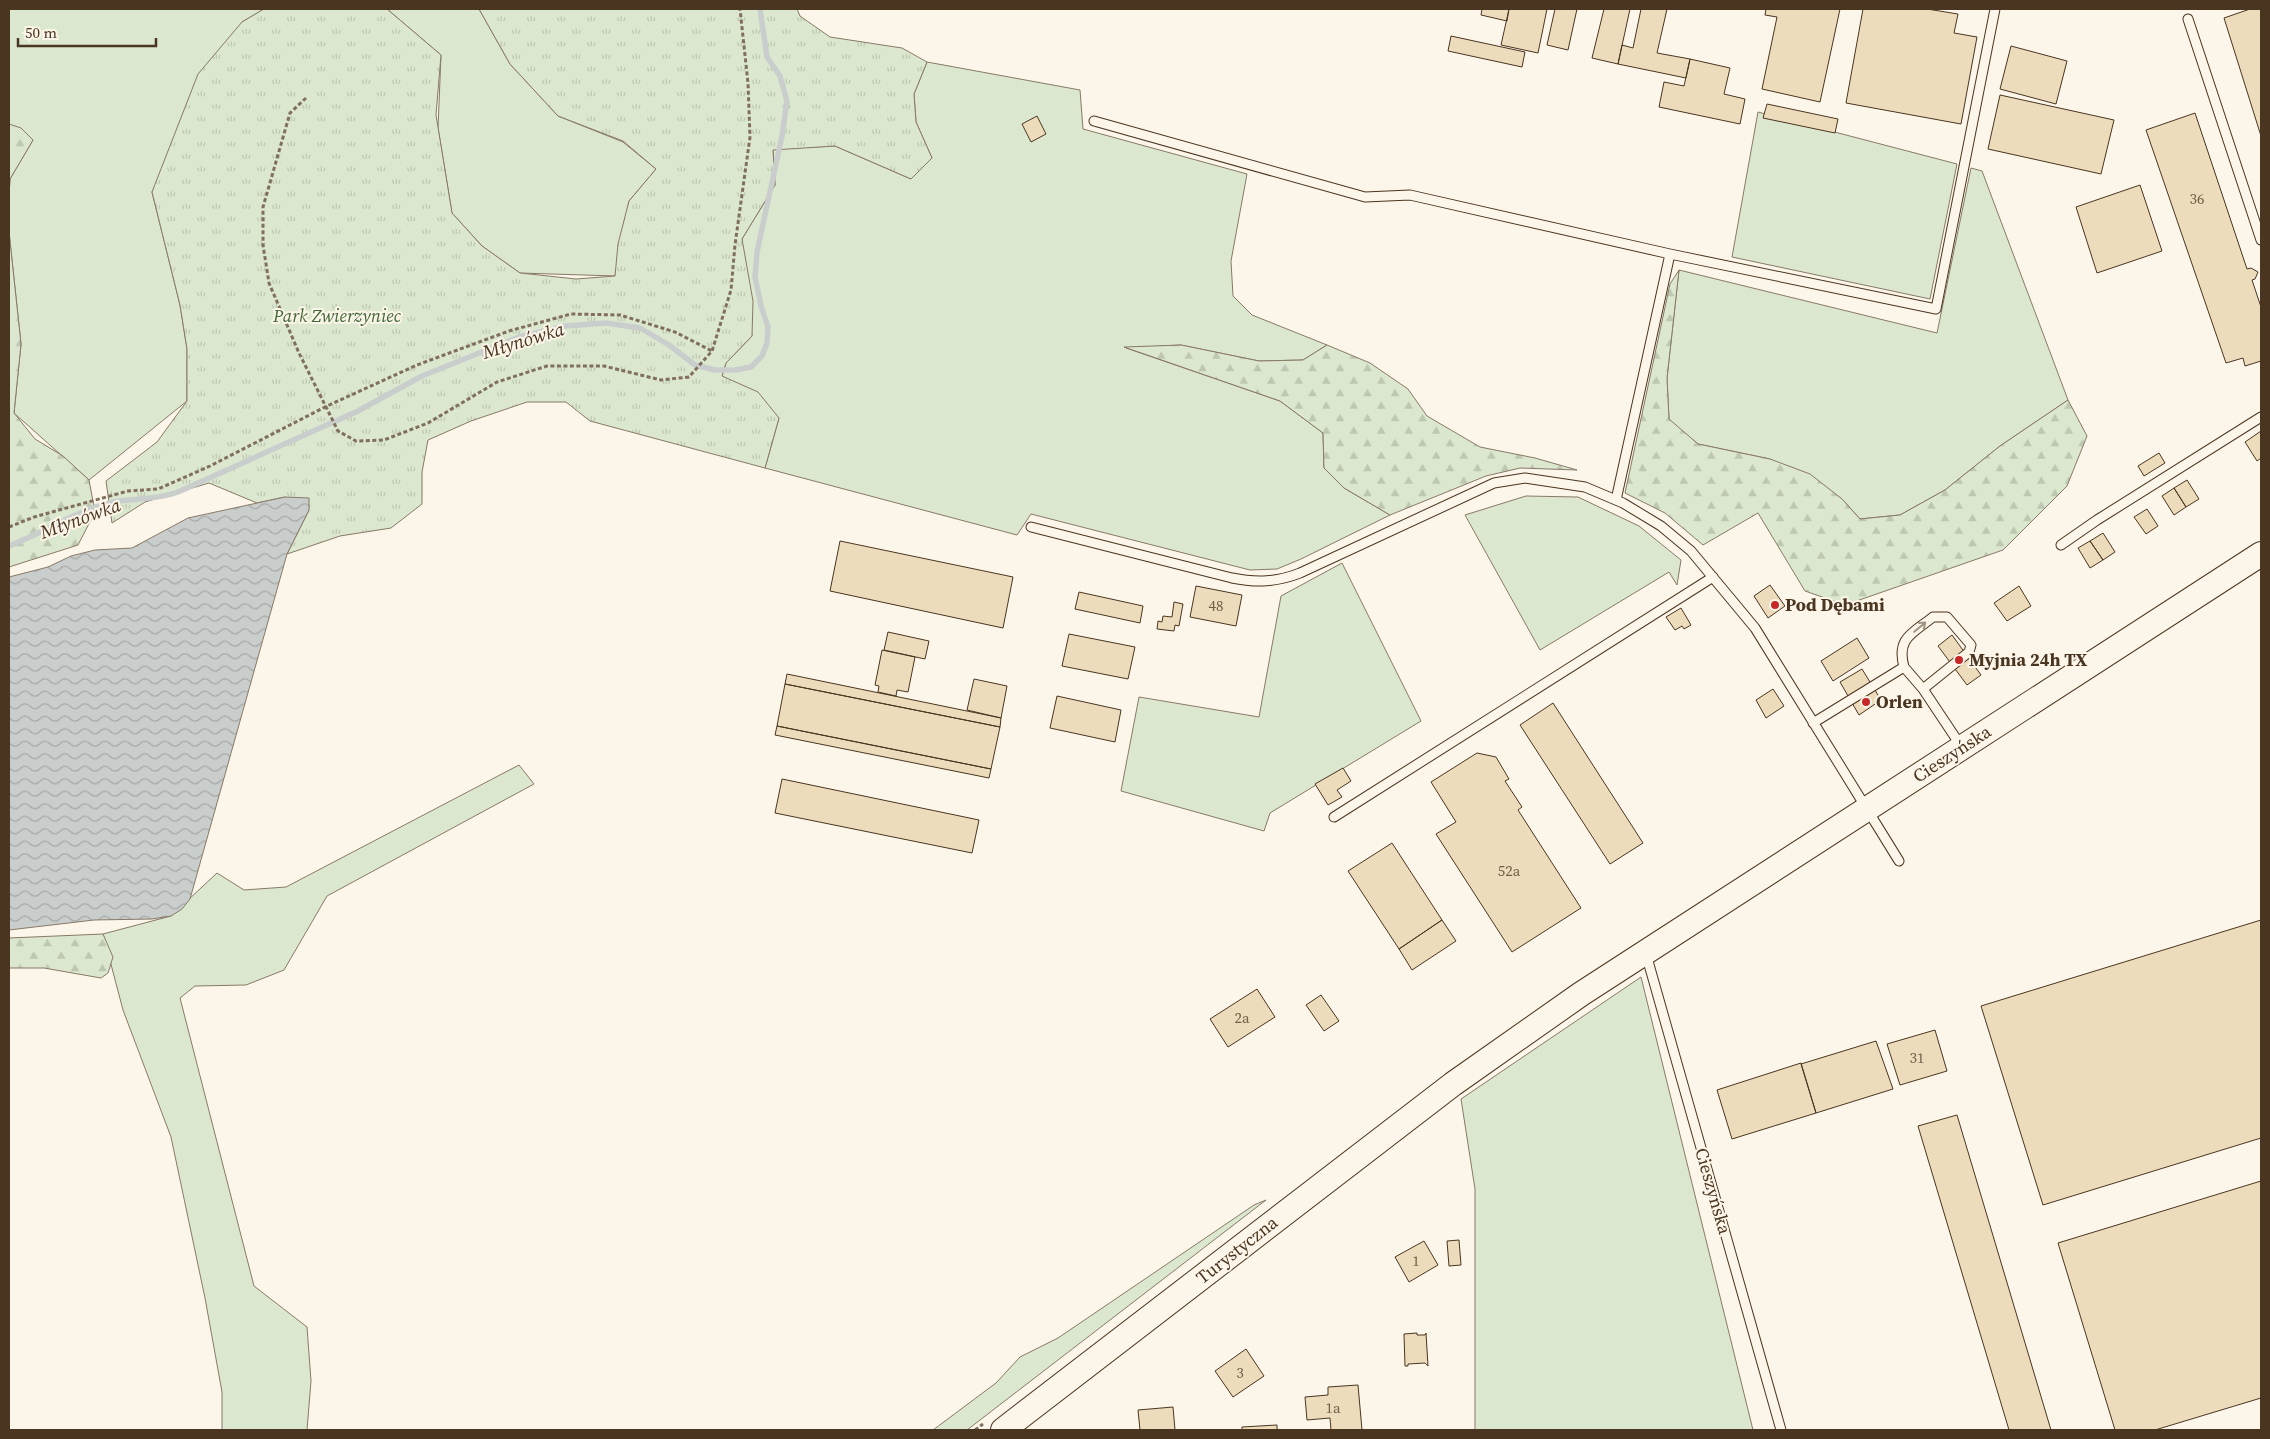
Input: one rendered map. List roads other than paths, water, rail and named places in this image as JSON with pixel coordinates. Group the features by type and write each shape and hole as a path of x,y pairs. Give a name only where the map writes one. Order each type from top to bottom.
{"main road":[{"name":"Cieszyńska","path":"1471,1071 1644,954 2261,554"},
{"name":"Turystyczna","path":"1003,1430 1471,1071"}],"lane":[{"path":"1094,121 1365,197 1410,195 1670,254 1936,309 1995,9"},
{"path":"2188,19 2261,240"},
{"path":"1616,500 1670,254"},
{"path":"2061,545 2097,520 2261,417"},
{"path":"1031,527 1232,578 1266,582 1284,579 1300,573 1494,483 1509,479 1525,478 1585,487 1616,500 1661,526 1690,551 1714,577 1755,628 1899,861"},
{"path":"1334,817 1714,577"},
{"path":"1924,689 1970,652 1971,646 1947,617 1933,617 1902,644 1900,654 1904,667 1924,689 1962,747"},
{"path":"1813,723 1904,667"},
{"name":"Cieszyńska","path":"1644,954 1648,961 1781,1430"}],"water":[{"path":"285,497 309,498 309,510 287,554 190,899 182,909 171,916 152,919 94,920 9,930 9,577 48,567 71,556 95,550 132,548 188,518"}],"waterway":[{"name":"Młynówka","path":"9,546 86,510 113,502 162,496 178,492 358,411 422,376 519,337 565,326 606,323 640,328 669,345 695,365 715,370 736,370 751,367 762,356 767,343 768,327 755,277 757,252 782,136 787,101 780,76 767,57 760,9"}],"place":[{"name":"Pod Dębami","path":"1775,605"},
{"name":"Myjnia 24h TX","path":"1959,660"},
{"name":"Orlen","path":"1866,702"}],"park label":[{"name":"Park Zwierzyniec","path":"337,316"}]}
